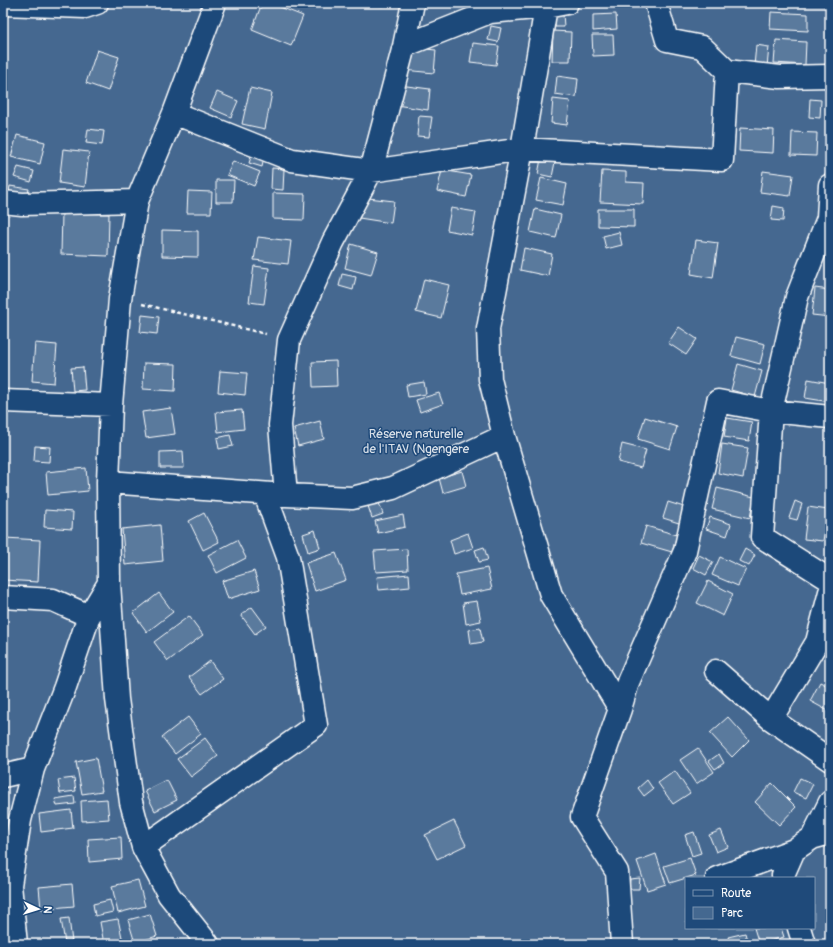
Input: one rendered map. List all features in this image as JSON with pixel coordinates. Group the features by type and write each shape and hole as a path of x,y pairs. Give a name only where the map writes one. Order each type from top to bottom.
{"street":[{"path":"3,4 85,6 97,3"},
{"path":"208,944 169,895 143,847 131,802 117,699 110,583 108,482 111,405 120,299 137,201 174,113 215,3"},
{"path":"143,847 316,725 288,557 275,494 280,425 289,340 333,242 371,171 404,46 413,3"},
{"path":"656,3 667,40 702,47 727,71 780,77 830,76"},
{"path":"404,46 490,12 557,5 522,149 488,329 490,379 504,436 551,595 620,709"},
{"path":"174,113 292,160 371,171 522,149 722,160 727,71"},
{"path":"830,185 829,219 798,297 771,411 762,537 830,580"},
{"path":"3,202 22,204 137,201"},
{"path":"3,401 111,405"},
{"path":"622,944 617,872 582,817 628,682 685,551 718,401 771,411 830,417"},
{"path":"108,482 352,498 393,488 504,436"},
{"path":"16,944 10,885 20,820 33,769 89,616 110,583"},
{"path":"771,719 817,642 830,592"},
{"path":"3,597 53,600 89,616"},
{"path":"716,672 771,719 830,760"},
{"path":"3,776 33,769"},
{"path":"720,877 794,850 821,836 830,802"},
{"path":"784,877 794,850"},
{"path":"799,929 804,944"}],"path":[{"path":"120,299 289,340"}],"green space":[{"name":"Réserve naturelle de l'ITAV (Ngengere","path":"3,3 830,3 830,944 3,944"}],"building":[{"path":"262,3 270,3 303,16 291,46 252,30"},
{"path":"356,3 384,3 383,6"},
{"path":"771,12 808,14 808,31 770,29"},
{"path":"563,13 564,27 555,27 555,14"},
{"path":"616,14 617,29 593,31 593,15"},
{"path":"491,26 501,28 498,42 488,40"},
{"path":"553,31 571,32 570,61 552,61"},
{"path":"592,35 613,35 614,55 593,56"},
{"path":"776,40 806,42 805,65 774,63"},
{"path":"473,43 499,46 496,65 470,62"},
{"path":"756,45 769,47 767,67 754,66"},
{"path":"407,47 436,50 434,73 404,70"},
{"path":"97,50 119,57 108,91 86,83"},
{"path":"557,76 578,79 576,97 555,94"},
{"path":"399,85 430,89 428,110 396,105"},
{"path":"250,88 272,93 265,129 242,124"},
{"path":"217,92 238,101 231,117 210,108"},
{"path":"553,99 570,101 567,125 551,123"},
{"path":"810,99 821,100 820,118 809,117"},
{"path":"419,116 432,117 429,137 417,136"},
{"path":"740,128 774,130 773,153 739,151"},
{"path":"88,129 104,131 102,145 86,143"},
{"path":"792,132 817,133 816,156 791,155"},
{"path":"17,135 45,142 40,164 11,157"},
{"path":"63,149 89,152 85,187 59,183"},
{"path":"252,154 264,158 262,167 249,163"},
{"path":"541,159 555,162 552,177 538,174"},
{"path":"233,161 260,172 254,186 227,175"},
{"path":"18,167 34,171 31,182 14,177"},
{"path":"272,168 284,169 283,190 271,189"},
{"path":"442,170 471,175 466,197 437,191"},
{"path":"602,171 626,172 626,182 644,183 643,204 600,202"},
{"path":"763,171 793,175 790,196 760,192"},
{"path":"541,178 567,184 563,205 536,200"},
{"path":"216,180 234,180 233,202 216,202"},
{"path":"10,186 29,189 27,199 8,196"},
{"path":"188,191 212,192 211,213 187,213"},
{"path":"273,193 305,194 304,220 273,219"},
{"path":"368,198 394,201 391,223 359,218"},
{"path":"773,206 784,208 783,221 771,220"},
{"path":"451,208 476,212 472,235 447,230"},
{"path":"535,209 561,215 556,238 530,232"},
{"path":"598,209 634,209 634,227 598,226"},
{"path":"62,213 109,214 108,256 61,254"},
{"path":"162,230 198,231 198,257 162,256"},
{"path":"619,232 622,245 606,249 603,236"},
{"path":"258,237 291,241 288,264 254,260"},
{"path":"696,240 718,243 713,278 691,274"},
{"path":"351,244 378,252 371,275 345,268"},
{"path":"524,248 552,254 548,276 520,270"},
{"path":"254,266 269,268 264,304 249,302"},
{"path":"342,274 356,277 353,290 339,286"},
{"path":"424,279 449,285 441,318 416,312"},
{"path":"815,288 830,290 830,317 812,315"},
{"path":"142,315 159,317 157,334 140,332"},
{"path":"679,327 697,339 686,355 668,343"},
{"path":"736,337 765,344 760,364 731,356"},
{"path":"35,343 57,345 54,383 32,381"},
{"path":"336,361 337,386 313,387 312,362"},
{"path":"144,363 176,364 175,391 143,389"},
{"path":"738,364 762,371 755,397 731,390"},
{"path":"83,367 85,390 73,391 71,368"},
{"path":"220,371 247,373 245,395 218,392"},
{"path":"808,379 830,383 830,402 805,398"},
{"path":"424,382 426,394 408,397 406,385"},
{"path":"439,393 443,404 420,412 416,400"},
{"path":"171,408 175,434 146,438 142,412"},
{"path":"242,410 244,429 218,432 216,412"},
{"path":"645,417 677,427 670,449 638,439"},
{"path":"727,418 752,422 749,441 724,437"},
{"path":"320,421 324,439 298,446 294,428"},
{"path":"230,435 233,446 219,449 217,438"},
{"path":"622,444 646,450 641,468 618,462"},
{"path":"722,444 748,448 743,478 718,473"},
{"path":"35,446 50,447 49,462 34,461"},
{"path":"183,451 184,468 160,468 160,452"},
{"path":"86,468 88,491 48,495 46,472"},
{"path":"462,471 466,486 443,493 439,478"},
{"path":"717,488 754,497 750,518 712,509"},
{"path":"378,500 383,514 372,518 367,503"},
{"path":"795,501 802,504 797,520 789,518"},
{"path":"668,502 687,508 682,524 663,518"},
{"path":"808,507 828,510 823,541 804,539"},
{"path":"45,510 73,512 72,529 44,527"},
{"path":"204,513 219,542 203,550 189,521"},
{"path":"403,515 405,527 378,533 375,521"},
{"path":"710,517 731,524 727,536 706,529"},
{"path":"160,525 163,561 125,565 122,529"},
{"path":"646,526 677,535 672,552 641,543"},
{"path":"315,530 320,548 308,552 303,534"},
{"path":"468,533 473,548 454,554 450,540"},
{"path":"5,538 40,540 38,582 3,580"},
{"path":"237,540 246,558 217,573 208,555"},
{"path":"484,547 488,560 479,562 475,550"},
{"path":"407,549 408,570 376,572 374,551"},
{"path":"745,549 755,555 749,566 739,561"},
{"path":"336,553 346,580 315,591 306,563"},
{"path":"699,555 713,562 706,575 693,568"},
{"path":"720,557 746,569 738,586 712,575"},
{"path":"487,568 492,589 460,595 456,574"},
{"path":"254,571 260,589 228,599 222,581"},
{"path":"409,574 410,587 379,590 377,577"},
{"path":"708,581 733,594 723,616 697,603"},
{"path":"159,593 173,612 147,632 133,613"},
{"path":"477,601 481,621 466,624 463,603"},
{"path":"252,607 266,626 255,634 241,615"},
{"path":"189,616 203,635 168,661 154,642"},
{"path":"480,628 483,642 471,644 469,630"},
{"path":"210,661 223,679 202,694 189,677"},
{"path":"820,682 830,687 830,712 810,701"},
{"path":"188,717 201,734 175,754 162,737"},
{"path":"728,717 749,740 732,757 710,733"},
{"path":"205,738 218,756 191,777 177,759"},
{"path":"698,748 714,772 696,784 680,760"},
{"path":"719,754 724,763 715,769 709,761"},
{"path":"96,758 102,791 82,794 76,762"},
{"path":"675,771 690,793 673,804 658,783"},
{"path":"74,778 76,791 60,793 58,780"},
{"path":"800,778 813,784 806,798 793,792"},
{"path":"167,780 177,800 155,811 145,791"},
{"path":"647,780 653,789 644,796 638,788"},
{"path":"772,783 796,807 779,825 755,802"},
{"path":"74,796 75,804 57,806 55,799"},
{"path":"107,799 109,819 82,821 81,801"},
{"path":"71,810 73,828 41,832 39,814"},
{"path":"454,821 466,845 437,859 425,835"},
{"path":"721,830 728,847 716,852 709,835"},
{"path":"694,832 701,853 692,856 685,835"},
{"path":"121,837 122,859 89,862 88,839"},
{"path":"656,854 666,884 647,890 637,861"},
{"path":"690,858 696,875 685,877 685,878 670,883 664,866"},
{"path":"640,878 639,889 629,889 630,879"},
{"path":"138,880 145,906 118,913 112,886"},
{"path":"72,884 74,906 41,909 39,887"},
{"path":"110,900 113,912 95,916 93,904"},
{"path":"150,914 157,936 135,943 128,920"},
{"path":"69,918 72,942 65,943 61,919"},
{"path":"118,919 123,942 104,944 100,922"},
{"path":"754,929 781,929 784,937 759,944"},
{"path":"745,933 748,944 730,944 728,937"}]}
